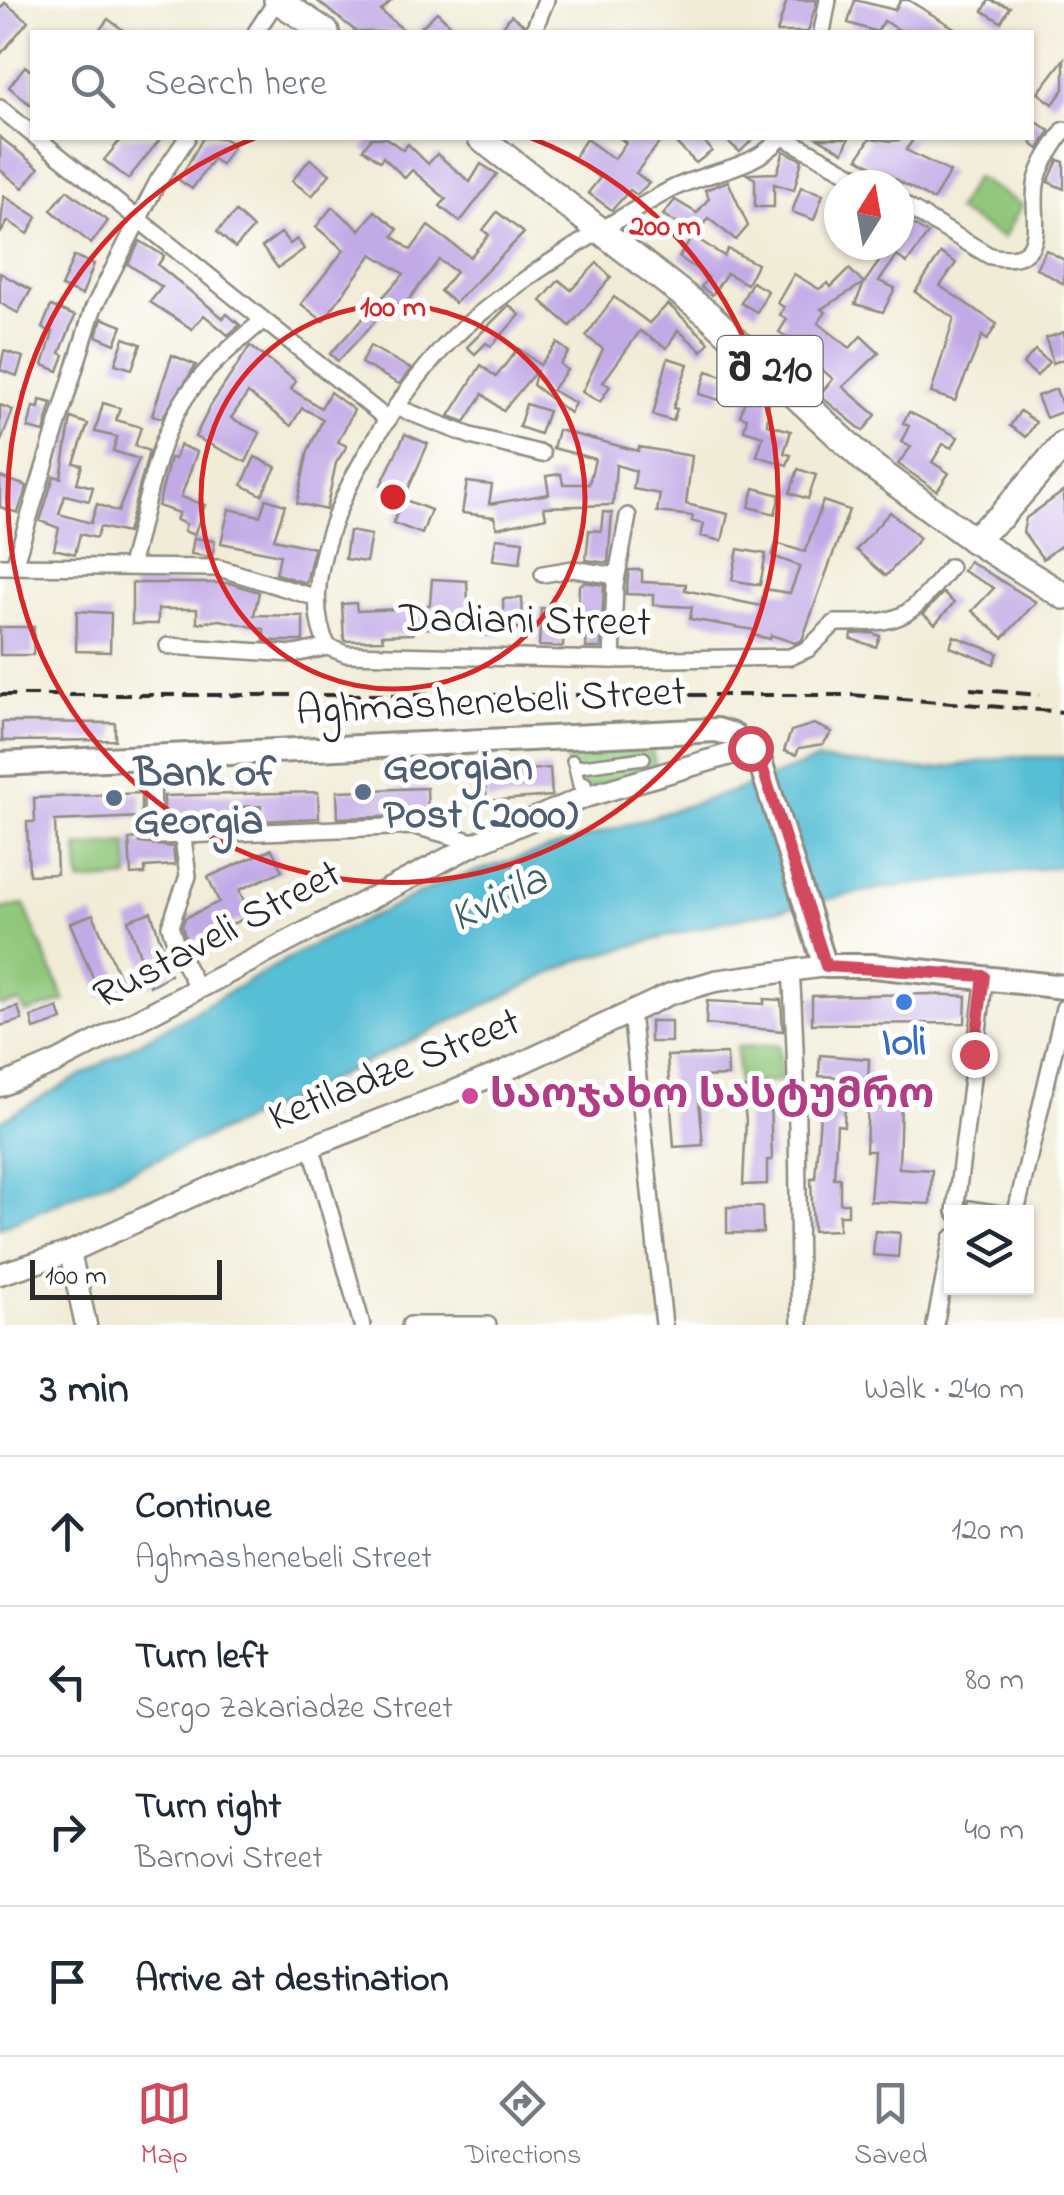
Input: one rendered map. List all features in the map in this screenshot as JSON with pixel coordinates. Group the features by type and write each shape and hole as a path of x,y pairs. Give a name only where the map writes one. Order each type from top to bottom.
{"main road":[{"path":"277,0 323,30"},
{"name":"შ 210","path":"485,140 708,314 868,463 972,539 1064,596"},
{"path":"972,539 1000,517 1064,444"},
{"name":"Aghmashenebeli Street","path":"0,764 718,730 755,754"},
{"path":"755,754 826,966 984,976 1064,987"}],"street":[{"path":"257,30 277,0"},
{"path":"534,30 546,0"},
{"path":"822,30 828,0"},
{"path":"0,108 30,133"},
{"path":"914,211 990,256 1006,260 1021,254 1036,237 1039,226 1036,184 1064,130"},
{"path":"39,140 262,321 392,414 542,454"},
{"path":"186,140 137,220 93,309 7,566 219,568 314,596"},
{"path":"328,647 316,626 314,596 336,513 392,414 466,325 510,291 667,192 766,154 781,140"},
{"path":"787,140 843,170"},
{"path":"130,566 167,436 188,394 215,361 262,321"},
{"path":"612,660 616,576 628,516"},
{"name":"Dadiani Street","path":"168,646 294,654 328,647 346,654 612,660 790,658 808,649 835,622 890,623 909,612 950,566"},
{"path":"543,574 572,569 616,576"},
{"name":"Rustaveli Street","path":"0,1086 199,990 477,842 585,797 755,754"},
{"path":"153,757 152,829 159,836 415,826 477,842"},
{"path":"586,789 585,784 578,785 574,764 644,758"},
{"path":"606,760 611,781"},
{"path":"182,838 188,876 170,926 178,954 199,990"},
{"name":"Ketiladze Street","path":"0,1274 70,1252 310,1146 498,1074 670,994 715,981 826,966"},
{"path":"791,970 798,1080 795,1132 800,1325"},
{"path":"956,1205 984,976"},
{"path":"1018,1205 1064,1008"},
{"path":"630,1012 664,1325"},
{"path":"310,1146 362,1325"},
{"path":"70,1252 86,1325"},
{"path":"935,1325 944,1279"},
{"path":"410,1325 488,1325"}],"green space":[{"path":"975,177 1022,205 1003,238 956,211"},
{"path":"650,745 656,767 576,793 565,756"},
{"path":"127,843 129,878 80,882 77,847"},
{"path":"24,905 65,1001 26,1013 20,1002 0,1006 0,909"},
{"path":"779,1045 781,1081 738,1083 737,1047"}],"water":[{"name":"Kvirila","path":"1011,757 1064,757 1064,866 877,889 717,923 577,961 257,1115 0,1228 0,1121 312,945 443,882 734,791 816,760 928,770"}],"building":[{"path":"316,0 392,0 381,11 404,30 354,30"},
{"path":"787,0 817,0 809,30 778,30"},
{"path":"855,0 895,10 901,0 908,0 958,30 900,30 884,21 878,30 871,30 848,23"},
{"path":"989,0 1010,7 1001,22 983,11"},
{"path":"5,3 28,21 0,55 0,9"},
{"path":"437,12 456,30 418,30"},
{"path":"511,15 524,25 522,30 500,30"},
{"path":"108,19 123,30 100,30"},
{"path":"1064,59 1064,89 1053,104 1038,93"},
{"path":"25,66 30,70 30,104 9,87"},
{"path":"1034,120 1050,131 1039,149 1032,144"},
{"path":"0,137 39,168 23,188 0,170"},
{"path":"120,140 159,140 128,179 104,160"},
{"path":"202,140 226,140 234,145 221,165 213,159 192,189 179,180"},
{"path":"370,140 389,140 403,150 408,144 428,164 437,154 470,182 481,164 497,174 460,222 440,206 446,199 412,170 405,178 383,157 380,161 363,149"},
{"path":"585,140 614,159 626,143 622,140 661,140 636,173 649,183 637,195 630,190 612,210 588,193 600,178 573,159"},
{"path":"673,140 704,140 712,151 696,163"},
{"path":"726,140 752,140 740,152"},
{"path":"822,140 848,140 843,152"},
{"path":"869,140 913,140 906,150 950,172 933,200 914,189 914,170 879,170 858,158"},
{"path":"784,151 802,160 794,190 774,184 774,207 755,207 755,179 747,174 777,173"},
{"path":"310,159 330,174 312,196 292,181"},
{"path":"1058,160 1064,162 1064,189 1048,182"},
{"path":"728,181 748,226 736,240 708,218 698,235 663,215 675,200 697,213 709,198 705,190"},
{"path":"801,187 823,194 814,220 792,212"},
{"path":"67,190 108,221 91,244 51,210"},
{"path":"4,196 37,217 28,234 8,221 0,234"},
{"path":"332,207 360,230 375,211 398,229 393,236 411,250 428,226 470,257 489,235 483,230 497,212 524,233 455,303 440,291 456,272 439,260 399,312 390,306 338,361 330,354 404,274 372,254 323,321 301,304 344,250 316,227"},
{"path":"236,212 253,228 235,248 217,232"},
{"path":"914,225 928,234 914,253"},
{"path":"281,233 290,244 297,239 304,249 278,268 262,247"},
{"path":"693,236 724,256 728,249 757,264 747,284 727,273 712,295 701,287 708,277 679,257"},
{"path":"140,241 164,256 158,265 223,318 227,314 240,325 228,335 204,315 192,329 150,302 162,287 128,264"},
{"path":"1046,250 1064,260 1064,284 1036,268"},
{"path":"941,253 956,263 940,286 997,324 987,340 982,336 955,401 931,393 954,318 915,292"},
{"path":"74,256 94,264 82,295 61,287"},
{"path":"880,260 894,260 879,281 895,288 883,312 855,304"},
{"path":"597,263 611,277 570,326 541,301 559,280 571,290"},
{"path":"849,269 864,283 821,309 826,312 818,323 850,348 861,336 879,353 843,387 876,415 863,431 819,395 833,379 808,357 811,353 779,332 787,319 780,315 784,307 777,303 794,274 819,289 828,283 831,287"},
{"path":"0,273 31,290 18,313 0,303"},
{"path":"752,282 768,291 757,312 741,303"},
{"path":"614,297 649,323 668,304 709,342 702,351 678,330 667,348 640,331 603,382 610,386 600,402 582,392 603,349 586,336"},
{"path":"509,305 520,315 491,346 486,343 475,354 467,347"},
{"path":"51,306 75,316 60,353 64,355 58,371 43,365 53,332 42,328"},
{"path":"102,318 122,326 115,344 96,336"},
{"path":"1064,332 1064,359 1053,363 1046,338"},
{"path":"124,338 141,344 132,369 115,364"},
{"path":"557,343 569,352 560,364 567,370 552,390 575,403 570,413 533,385 537,370 503,411 483,394 465,422 449,416 481,365 496,377 518,348 540,365"},
{"path":"250,346 296,381 291,389 321,408 330,392 354,410 338,442 347,446 336,463 326,510 297,503 308,451 323,419 302,408 291,426 248,393 231,418 260,433 246,462 195,437"},
{"path":"370,346 411,369 399,384 361,363"},
{"path":"1035,350 1049,362 1037,376 1023,364"},
{"path":"4,351 23,357 17,376 0,370"},
{"path":"172,355 196,365 162,418 152,415"},
{"path":"668,358 688,364 673,408 677,409 673,421 653,415"},
{"path":"707,371 726,377 719,400 699,394"},
{"path":"752,379 770,394 767,424 791,431 784,453 791,455 787,465 757,456 763,436 744,430 747,418 740,416"},
{"path":"1056,389 1064,411 1046,418 1037,396"},
{"path":"40,400 52,403 44,432 28,428 33,407 39,408"},
{"path":"103,403 120,408 116,420 141,427 135,446 149,451 127,533 100,527 96,538 80,534 75,554 54,549 59,528 40,521 54,476 61,478 71,418 88,424 74,463 82,465 77,483 93,487 89,501 65,495 59,514 91,523 97,504 118,512 139,459 113,451 117,437 95,432"},
{"path":"526,404 548,411 540,434 519,427"},
{"path":"0,405 13,410 1,441 0,441"},
{"path":"1020,411 1036,422 1026,437 1010,426"},
{"path":"909,412 958,437 952,448 943,444 932,462 949,473 937,491 898,464 911,447 901,442 909,426 903,423"},
{"path":"558,430 638,451 639,447 692,456 686,504 728,514 722,541 701,536 704,524 692,521 693,516 657,512 660,494 633,489 636,471 616,465 613,505 544,507 546,517 497,528 494,517 462,513 467,482 492,485 489,504 549,494 546,476 561,474 563,484 589,484 595,459 553,448"},
{"path":"405,434 428,444 405,496 381,485"},
{"path":"180,445 197,452 181,497 205,505 194,535 184,531 186,524 176,520 179,513 158,506 170,458 175,459"},
{"path":"255,457 276,467 262,495 242,485"},
{"path":"798,469 816,475 808,499 790,493"},
{"path":"0,477 27,486 18,513 0,507"},
{"path":"754,488 780,495 775,514 749,507"},
{"path":"1064,491 1064,543 1043,559 1023,532 1026,518"},
{"path":"266,499 285,505 274,539 314,548 306,583 276,574 280,555 221,543 229,509 260,516"},
{"path":"403,499 431,510 422,534 393,523"},
{"path":"823,501 849,510 802,640 795,643 771,635 770,639 753,635 754,630 690,619 692,607 653,605 653,595 626,594 629,570 642,570 642,582 686,584 685,590 761,606 764,589 790,593 800,566 772,556 776,543 805,552"},
{"path":"603,512 612,513 608,563 586,560 589,530 601,531"},
{"path":"890,512 920,538 886,576 856,550"},
{"path":"349,531 371,535 366,562 345,559"},
{"path":"194,538 215,541 212,557 191,554"},
{"path":"496,538 523,541 520,563 493,560"},
{"path":"738,549 766,554 760,585 732,580"},
{"path":"969,561 1036,602 1003,638 972,611 994,588 963,571"},
{"path":"432,579 467,581 469,626 413,629 413,634 382,635 383,640 344,641 342,604 356,603 357,611 423,608 430,604"},
{"path":"584,582 604,585 601,648 586,648 587,626 564,625 563,647 539,646 541,608 578,611 579,586"},
{"path":"132,583 229,583 259,592 254,615 303,616 303,641 264,641 264,629 220,620 197,623 197,609 158,609 158,624 132,624"},
{"path":"943,593 954,603 935,624 923,614"},
{"path":"522,598 523,628 504,629 503,599"},
{"path":"77,611 111,613 110,652 76,651"},
{"path":"485,622 501,622 501,635 486,635"},
{"path":"0,627 34,627 33,655 0,655"},
{"path":"852,634 880,636 876,647 851,639"},
{"path":"954,636 998,653 994,664 950,647"},
{"path":"2,722 115,723 115,740 2,741"},
{"path":"814,724 832,732 823,744 799,748 796,755 784,751 791,731"},
{"path":"550,768 552,796 487,801 484,774"},
{"path":"427,788 428,816 338,818 337,791"},
{"path":"318,792 319,818 261,821 261,806 242,807 242,822 164,825 164,796"},
{"path":"141,793 141,817 55,821 57,874 29,875 27,822 35,822 34,798"},
{"path":"139,838 139,843 173,847 175,865 145,867 145,874 131,875 129,839"},
{"path":"272,849 282,871 239,890 250,916 187,944 182,926 185,918 219,902 208,877"},
{"path":"151,912 165,954 161,956 170,975 150,986 128,920"},
{"path":"93,914 124,988 101,997 70,923"},
{"path":"812,996 966,996 965,1023 812,1024"},
{"path":"764,999 781,1000 783,1031 706,1024 707,1001 764,1004"},
{"path":"18,1007 22,1020 0,1026 0,1012"},
{"path":"58,1008 62,1020 34,1029 31,1017"},
{"path":"650,1021 671,1021 671,1042 650,1042"},
{"path":"727,1054 728,1076 697,1077 703,1145 674,1147 667,1056"},
{"path":"820,1055 869,1059 868,1084 839,1083 839,1077 819,1076"},
{"path":"734,1088 763,1088 763,1099 770,1099 772,1160 767,1160 767,1184 743,1185 746,1120 744,1105 735,1105"},
{"path":"868,1099 901,1100 899,1168 932,1170 930,1204 870,1201 874,1151 866,1151"},
{"path":"821,1102 845,1103 844,1126 837,1125 834,1178 840,1178 840,1203 848,1203 848,1215 839,1215 839,1230 813,1231 811,1178 815,1178"},
{"path":"968,1200 1000,1205 967,1205"},
{"path":"727,1207 762,1207 763,1233 727,1233"},
{"path":"875,1231 900,1233 898,1257 873,1255"}],"railway":[{"path":"970,689 1039,695"},
{"path":"0,695 852,695 1064,712"}],"place":[{"name":"Georgian Post (2000)","path":"363,792"},
{"name":"Bank of Georgia","path":"114,798"},
{"name":"Ioli","path":"904,1002"},
{"name":"საოჯახო სასტუმრო","path":"470,1096"}],"route":[{"path":"750,748 760,760 826,966 874,966 984,976 974,1054"}]}
